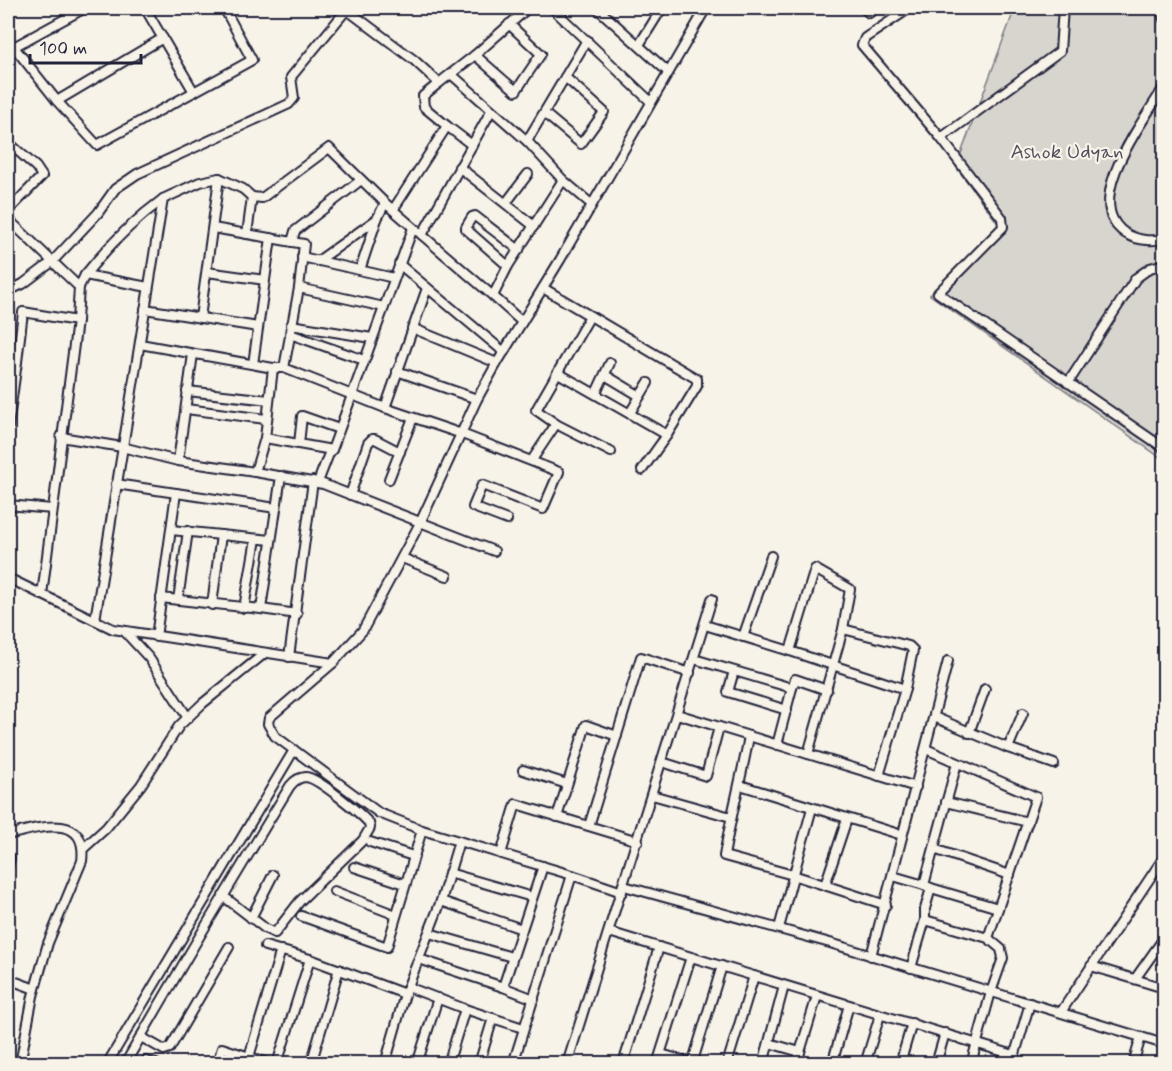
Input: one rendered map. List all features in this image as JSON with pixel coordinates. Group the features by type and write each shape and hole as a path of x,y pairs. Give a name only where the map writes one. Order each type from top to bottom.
{"street":[{"path":"62,8 69,16"},
{"path":"85,8 11,49 97,145 252,60 224,8"},
{"path":"145,8 194,92"},
{"path":"8,291 23,284 54,263 98,213 115,189 137,174 289,104 294,98 291,77 347,8 419,64 439,83"},
{"path":"472,145 424,107 423,96 475,55 528,8"},
{"path":"552,8 651,102"},
{"path":"597,8 668,72"},
{"path":"639,45 662,8"},
{"path":"706,8 477,399 420,523 363,630 333,663 269,718 268,724 275,736 379,813 422,830 572,875 779,928 1164,1044"},
{"path":"863,8 869,13 876,8"},
{"path":"910,8 865,38 862,45 941,138 1002,218 1003,227 938,293 1164,448"},
{"path":"941,138 1060,51 1063,8"},
{"path":"1161,8 1164,19"},
{"path":"475,55 516,92 541,54 509,24"},
{"path":"57,101 163,38"},
{"path":"527,141 587,40"},
{"path":"451,74 527,141 563,180 591,204"},
{"path":"544,113 581,144 604,112 565,77"},
{"path":"1164,87 1121,159 1108,193 1108,204 1113,221 1127,235 1149,240 1164,239"},
{"path":"422,235 491,111"},
{"path":"393,210 447,126"},
{"path":"8,142 36,167 42,176 8,211"},
{"path":"42,595 80,286 85,275 102,253 163,199 200,182 219,178 243,189 252,197 262,198 329,148 385,203 522,322"},
{"path":"459,167 534,226"},
{"path":"506,203 528,174"},
{"path":"200,318 219,178"},
{"path":"292,242 295,231 361,180"},
{"path":"493,296 508,266 563,180"},
{"path":"247,234 252,197"},
{"path":"95,620 163,199"},
{"path":"360,270 377,219 385,203"},
{"path":"508,266 466,230 466,226 475,216 519,250"},
{"path":"8,219 80,286"},
{"path":"318,261 377,219"},
{"path":"213,228 304,244 285,368"},
{"path":"289,657 315,482 333,448 413,228"},
{"path":"253,364 271,238"},
{"path":"302,257 394,278"},
{"path":"399,264 504,352"},
{"path":"1068,383 1136,278 1150,268 1164,264"},
{"path":"207,272 265,280"},
{"path":"85,275 148,288"},
{"path":"299,288 384,307"},
{"path":"385,408 427,288"},
{"path":"543,288 697,380 697,386 642,470"},
{"path":"145,309 258,327"},
{"path":"8,427 23,312 76,321"},
{"path":"590,316 536,410 556,424 611,452"},
{"path":"291,325 372,338"},
{"path":"412,328 497,363"},
{"path":"290,334 364,360"},
{"path":"140,344 273,368 285,368 353,396 462,434 560,472 543,509 482,486 473,507 507,520"},
{"path":"178,461 193,354"},
{"path":"8,361 16,362"},
{"path":"596,393 610,363"},
{"path":"255,472 265,438 273,368"},
{"path":"398,371 477,399"},
{"path":"558,373 667,435"},
{"path":"604,375 640,396"},
{"path":"630,413 648,383"},
{"path":"187,391 269,400"},
{"path":"186,409 266,419"},
{"path":"298,444 302,416 339,429"},
{"path":"389,479 413,418"},
{"path":"532,460 556,424"},
{"path":"61,437 122,447 178,461 315,482 494,551"},
{"path":"265,438 330,450"},
{"path":"350,495 368,443 372,439 400,452"},
{"path":"261,609 281,476"},
{"path":"116,484 276,508"},
{"path":"156,637 176,493"},
{"path":"8,505 52,509"},
{"path":"171,530 271,540"},
{"path":"178,600 188,531"},
{"path":"212,605 222,535"},
{"path":"244,608 256,539"},
{"path":"743,637 771,556"},
{"path":"402,558 447,576"},
{"path":"790,651 815,569 850,589 843,629 808,754"},
{"path":"8,578 113,629 333,663"},
{"path":"161,598 297,614"},
{"path":"567,1064 712,599"},
{"path":"705,624 905,689"},
{"path":"843,629 909,646 914,650 879,776"},
{"path":"124,631 149,658 188,718"},
{"path":"84,848 106,828 141,785 179,726 265,653"},
{"path":"589,826 641,657 690,673"},
{"path":"694,659 792,688"},
{"path":"871,956 948,661"},
{"path":"734,671 728,692 788,710"},
{"path":"777,745 795,679 827,690"},
{"path":"969,733 985,689"},
{"path":"1008,748 1023,713"},
{"path":"677,714 916,787"},
{"path":"934,717 969,733 1054,765"},
{"path":"557,816 586,725 617,736"},
{"path":"662,762 706,776 719,727"},
{"path":"749,736 740,785 730,817 724,856 886,904"},
{"path":"926,749 1036,797 988,938"},
{"path":"107,1064 294,750"},
{"path":"125,1064 290,786 310,763"},
{"path":"911,968 925,920 927,886 934,849 957,763"},
{"path":"523,770 567,784"},
{"path":"223,896 272,933 279,931 295,907 363,840 370,828 363,816 318,782 307,777 298,779"},
{"path":"740,785 902,835"},
{"path":"652,795 730,817"},
{"path":"946,802 1028,822"},
{"path":"501,854 516,804 638,840"},
{"path":"779,928 812,808"},
{"path":"825,885 847,819"},
{"path":"8,835 60,826 75,832 80,837 84,848 82,861 48,943 35,989 20,1064"},
{"path":"301,916 387,947 422,830"},
{"path":"385,1064 407,991 441,901 459,841"},
{"path":"370,843 413,856"},
{"path":"934,849 1010,875"},
{"path":"8,857 10,858 8,867"},
{"path":"1061,1012 1164,857"},
{"path":"503,987 543,866"},
{"path":"354,867 405,884"},
{"path":"449,873 532,897"},
{"path":"251,918 273,875"},
{"path":"523,1064 513,1062 572,875"},
{"path":"893,876 998,908"},
{"path":"334,891 396,915"},
{"path":"441,901 522,929"},
{"path":"925,920 988,938 1003,952 971,1064"},
{"path":"609,932 945,1033 1013,1059 1030,1003"},
{"path":"429,933 512,957"},
{"path":"1135,979 1164,938"},
{"path":"265,946 407,991 438,998 465,1010 523,1028"},
{"path":"141,1036 164,1050 170,1048 229,947"},
{"path":"623,1064 659,947"},
{"path":"249,1057 281,950"},
{"path":"657,1064 691,957"},
{"path":"277,1064 310,959"},
{"path":"419,959 534,999"},
{"path":"661,1054 692,1063 722,966"},
{"path":"1092,966 1164,988"},
{"path":"311,1064 339,969"},
{"path":"727,1064 754,976"},
{"path":"8,979 35,989"},
{"path":"763,1064 784,986"},
{"path":"797,1064 816,996"},
{"path":"417,1064 438,998"},
{"path":"834,1063 849,1005"},
{"path":"448,1064 465,1010"},
{"path":"865,1064 880,1015"},
{"path":"479,1064 493,1018"},
{"path":"900,1064 912,1023"},
{"path":"936,1064 945,1033"},
{"path":"1133,1064 1141,1037"},
{"path":"768,1043 800,1052"},
{"path":"217,1064 222,1048 271,1064"},
{"path":"142,1064 146,1061 156,1064"}],"green space":[{"name":"Ashok Udyan","path":"1015,8 1164,8 1164,460 930,295 1000,226 956,167"}]}
